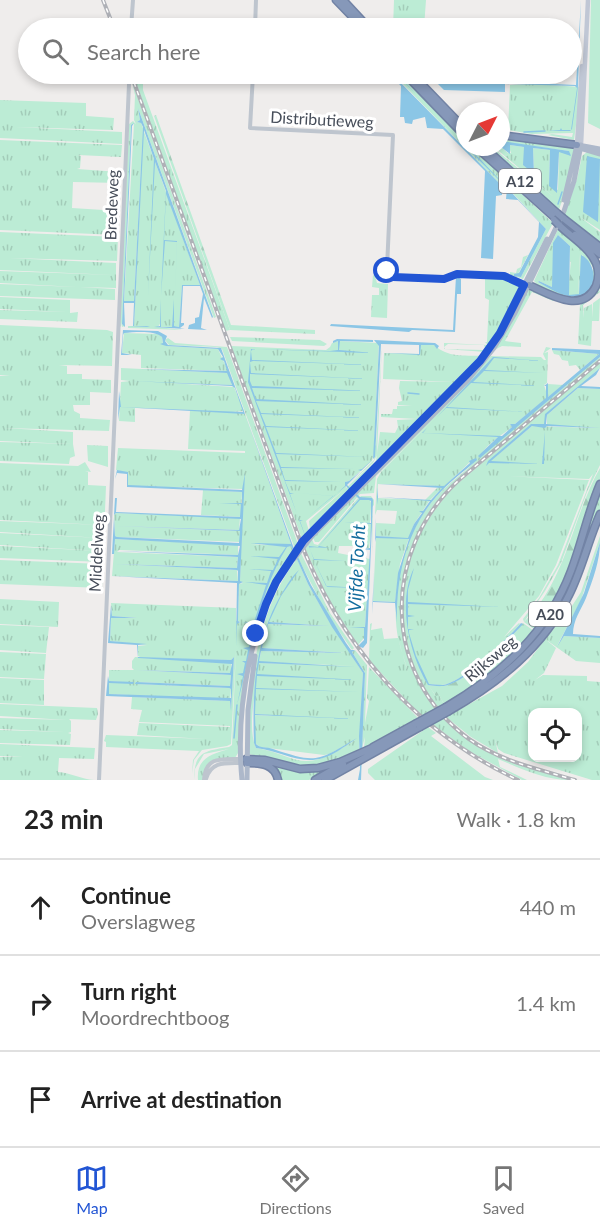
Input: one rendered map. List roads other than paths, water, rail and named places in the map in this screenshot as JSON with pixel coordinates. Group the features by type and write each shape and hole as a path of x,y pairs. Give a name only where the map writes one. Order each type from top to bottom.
{"highway":[{"path":"336,0 353,18"},
{"path":"343,0 360,18"},
{"path":"415,84 456,127"},
{"path":"422,84 456,120"},
{"path":"423,84 456,115"},
{"path":"510,136 580,147"},
{"name":"A12","path":"486,156 546,211 600,247"},
{"name":"A12","path":"493,156 558,219 596,262 598,275 595,288 585,297 572,301 560,299 526,284"},
{"name":"A12","path":"558,219 600,254"},
{"name":"Rijksweg","path":"447,709 494,676 522,650 540,628 562,593 600,484"},
{"name":"Rijksweg","path":"315,780 498,680 522,659 545,633 568,597 600,514"},
{"name":"Rijksweg","path":"328,779 355,759"},
{"name":"A20","path":"244,761 266,760 294,768 309,769 355,759"},
{"path":"244,761 268,765 275,771 278,780"}],"main road":[{"path":"242,780 244,701 256,634 271,593 312,533 480,361 500,333 564,211 579,158 586,0"},
{"path":"580,147 600,149"},
{"path":"580,147 600,154"},
{"path":"526,284 562,206 580,147"},
{"path":"579,158 587,151"},
{"path":"244,761 248,780"}],"street":[{"path":"132,18 133,0"},
{"path":"255,18 256,0"},
{"name":"Bredeweg","path":"118,328 129,84"},
{"name":"Distributieweg","path":"252,84 250,128 393,135 388,274 393,277 444,279 457,274 510,276 526,284"},
{"name":"Middelweg","path":"99,780 118,328"},
{"path":"205,780 204,772 212,762 219,759 244,761"}],"water":[{"path":"399,84 402,84 456,139 456,142 443,129 427,128 425,117 413,120 412,124 405,123 404,117 400,117 401,86"},
{"path":"438,84 505,84 505,92 444,90"},
{"path":"505,84 578,84 572,129 577,88 575,86"},
{"path":"138,108 213,317 204,298 201,328 207,330 188,329 189,325 195,323 195,318 199,317 203,294 200,286 183,286 181,323 184,325 180,328 185,329 154,327 160,326 161,299 161,327 172,327 174,299 174,326 179,327 182,285 200,285 166,194 164,240 177,242 165,241 161,296 166,191 155,162 148,295 154,159 144,130 134,326 150,327 128,326 133,326 134,303 124,303 125,327 122,324 131,125 134,123 132,126 124,301 134,301 143,127 137,122 140,120"},
{"path":"510,142 569,151 571,156 559,152 557,193 549,186 550,150 533,148 534,174 523,165 524,147 510,145"},
{"path":"470,156 502,186 502,195 496,196 493,259 481,258 485,171"},
{"path":"475,156 480,159 546,229 521,277 514,276 514,274 519,273 538,237 539,222 518,200 506,199 507,188"},
{"path":"587,156 600,159 598,222 583,212"},
{"path":"558,235 570,246 569,295 579,294 581,255 590,264 593,271 593,284 584,295 567,296 538,282 552,287 553,243"},
{"path":"456,276 461,279 461,294 457,294 455,332 412,330 409,332 330,326 331,324 453,330"},
{"path":"123,330 158,331 167,336 165,341 168,345 221,348 245,414 120,407 118,420 119,391 121,407 243,412 235,388 232,386 132,381 232,385 227,373 141,369 227,371 224,361 220,359 223,357 218,349 166,346 160,344 163,343 159,335 149,332 133,332 124,333 122,353 132,355 121,355"},
{"path":"337,339 373,340 373,342 340,341 339,350 374,353 260,349 330,351 338,350 338,341 333,343"},
{"path":"374,340 435,343 439,346 437,349 434,345 421,345 420,355 384,353 419,354 419,345 381,344 375,457 373,459 379,346"},
{"path":"552,348 600,350 600,357 480,458 478,456 498,437 422,433 427,428 423,433 502,436 512,427 510,424 515,424 546,398 546,386 544,386 548,383 548,397 599,354 552,350"},
{"path":"251,349 253,349 251,351 252,360 373,365 250,362 251,373 373,379 250,374 252,386 372,391 252,388 256,399 371,405 256,401 261,413 370,418 261,414 266,426 369,431 266,427 276,453 370,457 276,454 281,467 355,469 281,468 285,480 342,482 285,481 248,382"},
{"path":"493,357 545,361 494,358 485,370 544,373 484,371 473,382 539,386 471,383 447,407 526,412 446,408 437,417"},
{"path":"600,368 596,375 581,386 600,387 600,389 578,388 547,415 546,424 600,428 532,426 491,461 541,464 489,463 486,466 488,461 531,424 544,424 545,414"},
{"path":"245,414 293,546 311,585 346,643 351,650 355,650 352,652 365,673 361,780 358,780 363,673 332,627 308,584 291,546 287,547 277,566 262,604 237,705 243,676 237,674 243,673 245,663 242,661 246,661 248,650 243,648 249,647 254,624 243,622 254,622 266,585 245,582 267,583 271,571 249,569 273,570 278,559 250,556 279,557 286,547 250,543 291,544"},
{"path":"545,431 544,464 542,464"},
{"path":"476,458 477,460 441,492 417,525 401,572 397,622 395,603 373,602 372,614 374,570 373,601 395,602 398,573 409,539 376,538 375,542 376,518 376,536 408,538 422,513 419,511 423,511 430,501 378,497 431,500 442,488 378,484 444,486 470,463 469,461"},
{"path":"117,470 128,472 128,485 242,490 245,473 240,581 243,582 239,584 238,621 240,622 237,624 236,646 237,583 111,576 238,581 237,570 116,564 237,568 238,557 116,551 238,555 240,546 115,539 114,554 112,554 114,517 115,536 117,537 239,543 240,531 117,526 239,530 241,519 116,513 114,515 115,498 117,498 116,512 240,517 241,504 219,503 242,503 242,492 127,487 127,474 117,473 115,479"},
{"path":"361,471 347,485 360,497 373,500 367,643 363,648 358,646 364,640 364,628 349,627 365,627 370,550 361,549 370,548 371,524 344,522 371,523 371,501 360,500 319,546 330,548 309,547 299,520 303,520 300,521 309,546 318,547 359,499 346,486 337,493 345,486 345,482"},
{"path":"600,542 596,570 576,620 573,634 600,636 600,638 564,636 557,647 584,593"},
{"path":"414,568 408,590 408,602 501,607 408,604 408,615 415,616 408,617 408,629 414,629 409,630 409,633 416,656 429,684 443,685 462,676 496,649 521,623 523,624 498,649 467,675 446,686 428,685 415,658 407,627 406,596"},
{"path":"299,570 281,596 269,622 329,626 268,624 262,648 346,653 261,651 259,661 355,667 259,663 257,674 360,680 257,676 256,688 359,692 256,689 255,714 359,719 255,715 256,744 299,757 317,758 357,738 327,757 316,760 306,760 256,748 254,743 255,685 261,647 266,628 273,610 282,593"},
{"path":"111,605 112,616 137,618 111,618 110,641 147,644 138,645 138,657 231,660 234,657 231,711 230,701 106,696 108,676 109,681 134,682 133,684 109,683 109,694 231,698 229,688 135,684 136,682 230,686 231,675 136,670 230,673 232,664 138,658 137,645 108,643"}],"waterway":[{"path":"524,132 545,131"},
{"path":"558,204 562,192"},
{"path":"408,393 419,394"},
{"path":"234,738 237,705"}],"railway":[{"path":"103,0 110,18"},
{"path":"135,84 298,535 315,575 335,612 358,647 384,680 413,709 445,736 480,760 518,780"},
{"path":"575,780 520,764 481,747 440,712 419,682 407,648 402,612 405,576 415,541 433,509 459,480 600,361"}],"water label":[{"name":"Vijfde Tocht","path":"356,568"}]}
